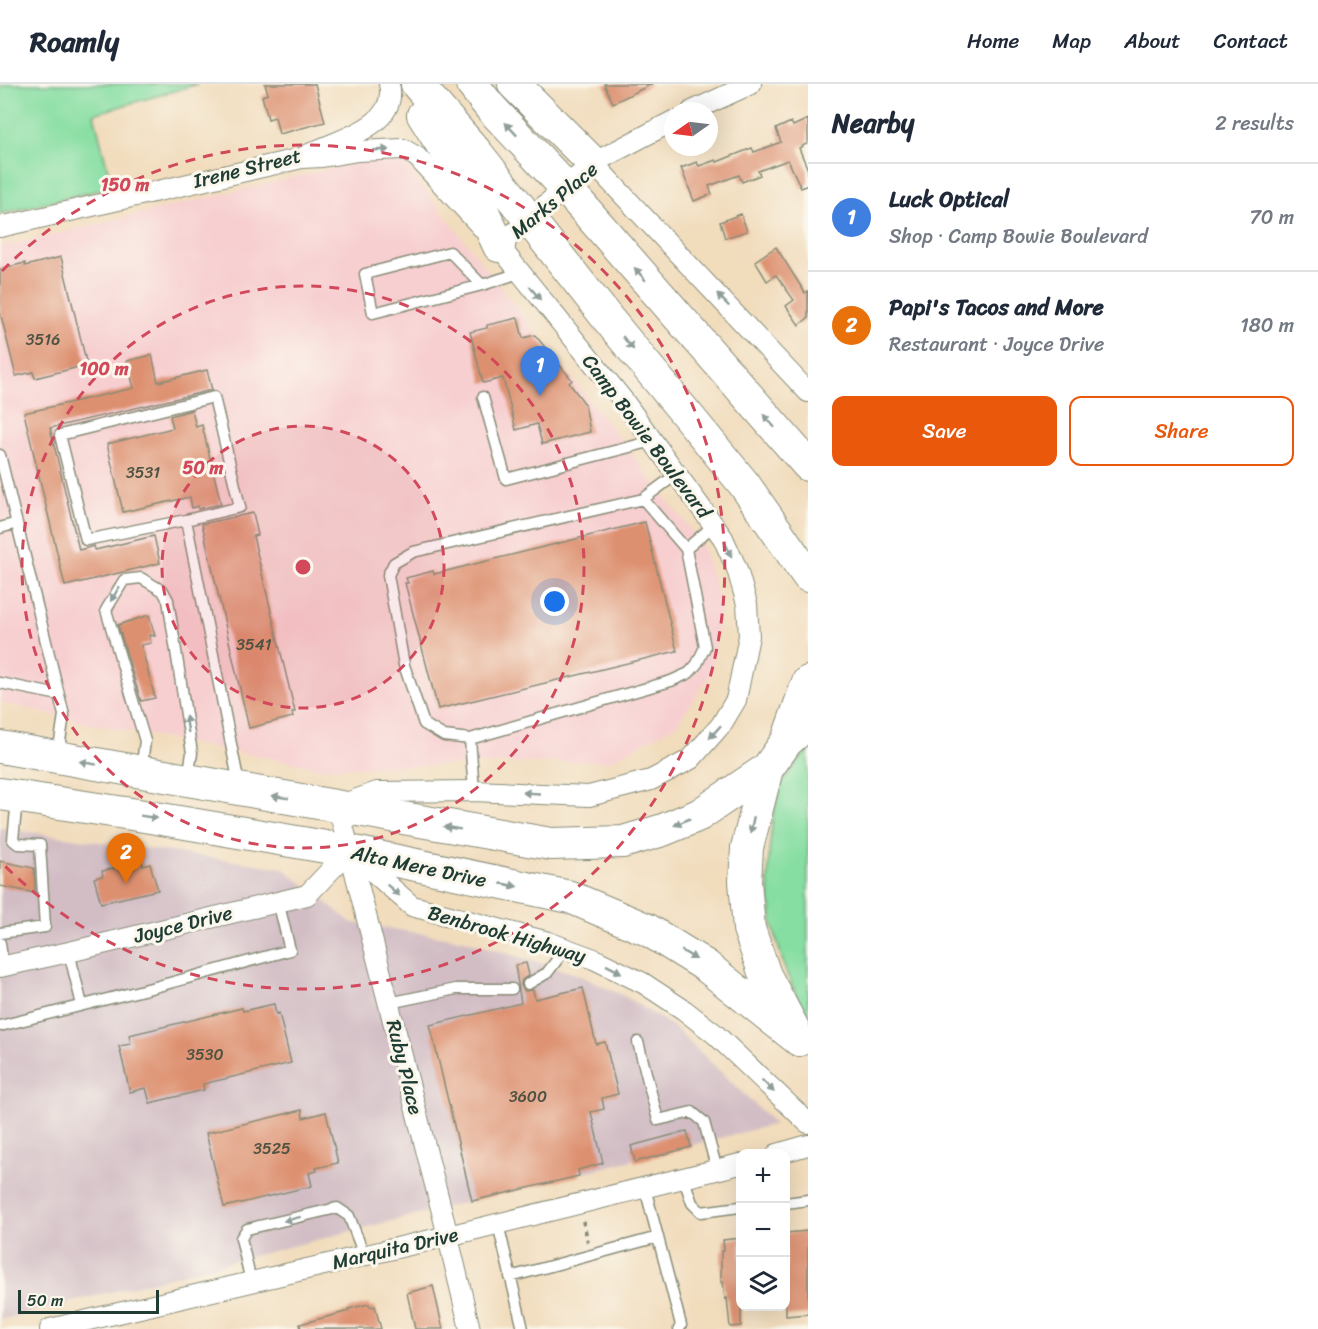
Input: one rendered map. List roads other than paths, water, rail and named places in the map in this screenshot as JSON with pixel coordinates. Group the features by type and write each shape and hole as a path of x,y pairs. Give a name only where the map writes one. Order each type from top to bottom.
{"main road":[{"path":"404,84 480,205 499,246"},
{"name":"Camp Bowie Boulevard","path":"417,84 476,152 608,320 744,484 808,576"},
{"path":"472,84 808,465"},
{"path":"514,84 593,163"},
{"path":"0,747 551,844 623,842 663,830 699,814 767,769 798,732 808,682"},
{"path":"767,769 747,848 745,881 749,929 765,975 803,1044"},
{"name":"Alta Mere Drive","path":"9,795 349,851 570,897 648,930 706,966 803,1044"}],"street":[{"name":"Irene Street","path":"0,227 302,158 317,149 362,131 376,120 388,108 391,93 389,84"},
{"path":"711,102 750,84"},
{"name":"Marks Place","path":"499,246 593,163 664,126"},
{"name":"Camp Bowie Boulevard","path":"302,158 358,151 403,149 417,157 499,246 623,400 723,538 737,569 747,604 749,636 736,700 722,725 691,759 651,780 589,796 474,791"},
{"path":"593,163 805,382"},
{"path":"338,806 377,792 474,791"},
{"name":"Ruby Place","path":"338,806 470,1329"},
{"name":"Joyce Drive","path":"2,966 307,895 349,851"},
{"name":"Benbrook Highway","path":"349,851 412,906 566,948 594,959 643,984 684,1010 715,1034 808,1123"},
{"path":"790,1150 808,1145"},
{"name":"Marquita Drive","path":"50,1329 448,1236 736,1165"}],"lane":[{"path":"482,285 450,252 365,274 373,313 482,285 519,273"},
{"path":"214,397 240,507 186,520 86,540 60,435 214,397"},
{"path":"483,397 506,479 653,441"},
{"path":"0,455 64,715 57,757"},
{"path":"643,499 686,549 705,647 697,664 689,673 671,681 470,739 444,736 424,724 404,665 388,575 394,563 413,552 643,499 677,474"},
{"path":"186,520 240,791"},
{"path":"0,528 17,523"},
{"path":"686,549 714,525"},
{"path":"141,773 145,741 106,610 124,580 141,578 163,591 168,600 192,753 188,781"},
{"path":"0,683 59,695"},
{"path":"470,739 474,791"},
{"path":"9,795 13,840"},
{"path":"0,839 13,840 18,844 40,845 45,927 0,933"},
{"path":"0,1026 290,950 278,901"},
{"path":"0,943 2,966"},
{"path":"528,984 547,974 566,948"},
{"path":"69,952 82,1005"},
{"path":"389,1003 456,989 512,990"},
{"path":"638,1042 658,1120 692,1112 704,1122 717,1170"},
{"path":"684,1179 692,1203 701,1212 736,1208"},
{"path":"645,1188 681,1325 679,1329"},
{"path":"790,1202 808,1200"},
{"path":"251,1282 241,1238 247,1229 337,1208 349,1216 364,1255"},
{"path":"498,1224 523,1329"},
{"path":"510,1276 658,1237"}],"place":[{"name":"Luck Optical","path":"540,396"},
{"name":"Papi's Tacos and More","path":"126,883"}]}
